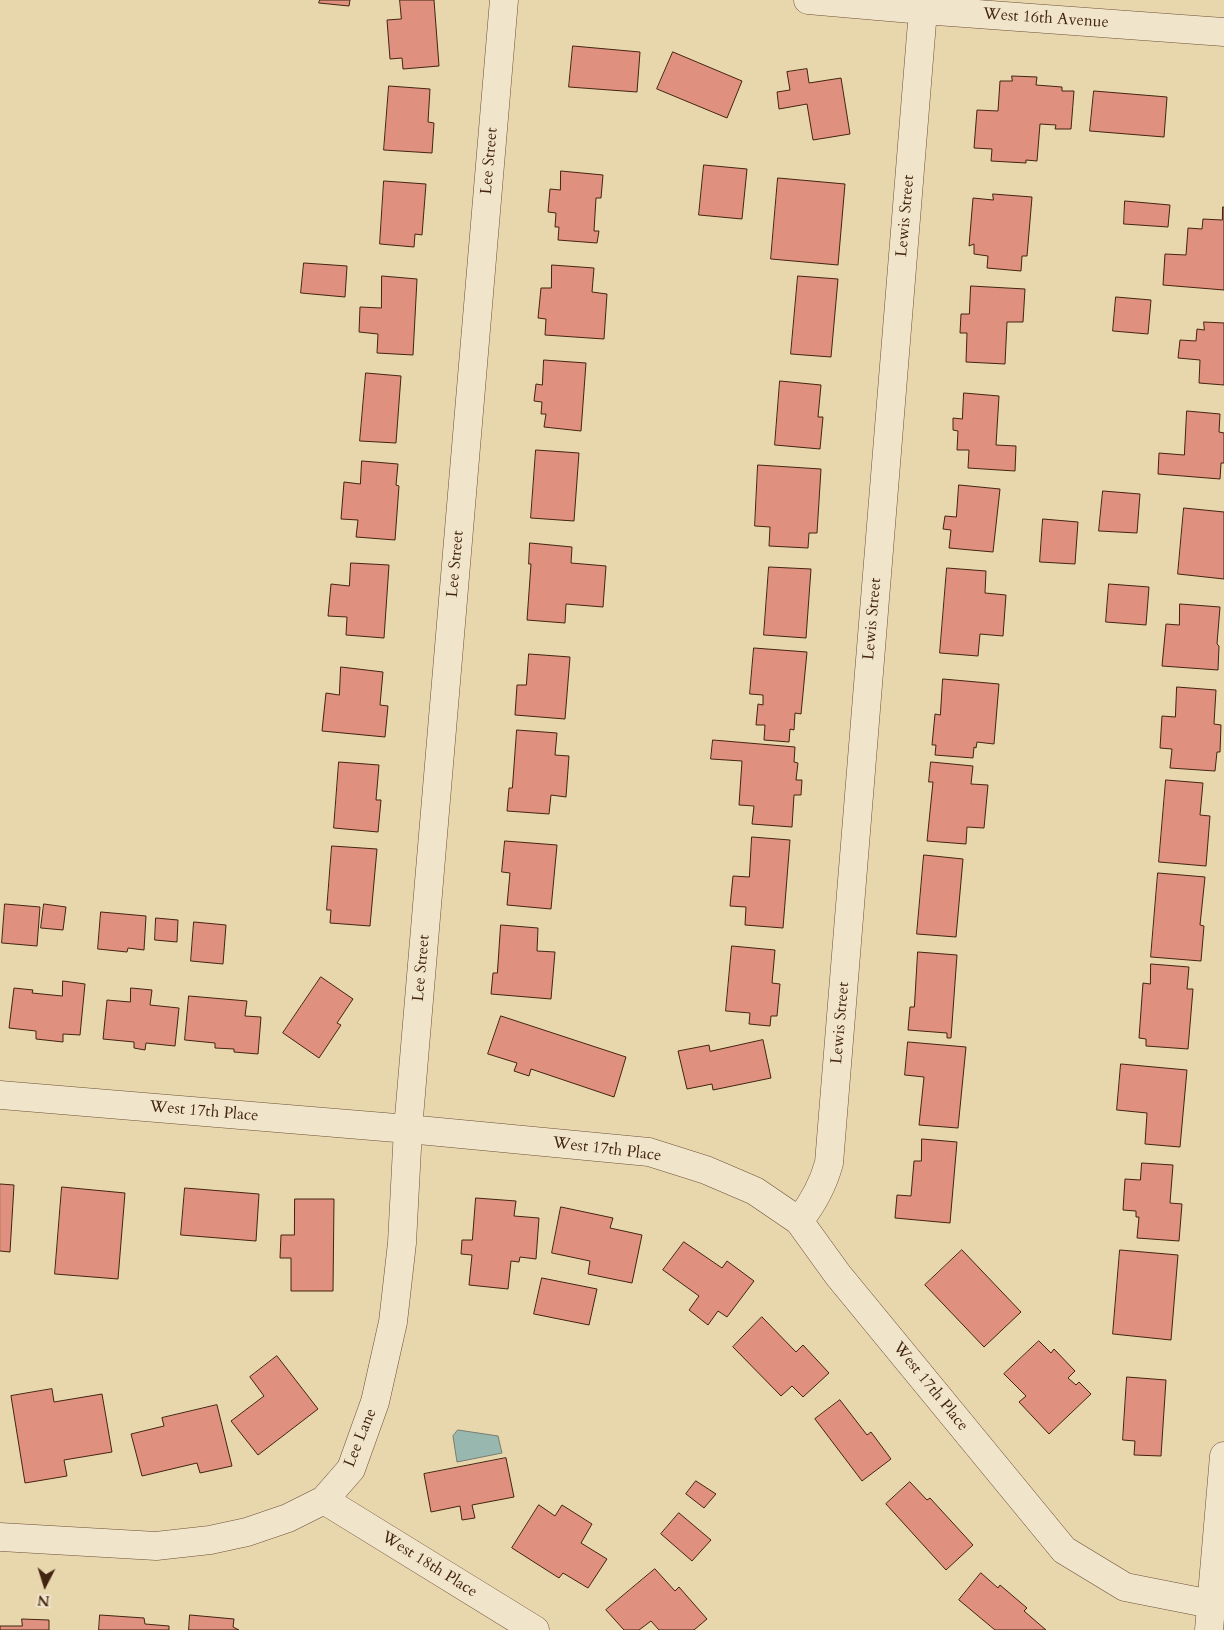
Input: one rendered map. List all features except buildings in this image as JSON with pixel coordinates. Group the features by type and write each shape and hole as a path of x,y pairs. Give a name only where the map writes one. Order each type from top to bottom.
{"street":[{"name":"Lee Street","path":"408,1129 504,0"},
{"name":"West 16th Avenue","path":"808,0 1224,32"},
{"name":"Lewis Street","path":"799,1221 813,1203 821,1188 829,1163 923,10"},
{"name":"West 17th Place","path":"0,1095 408,1129 649,1152 706,1170 755,1191 799,1221 838,1275 1064,1550 1125,1587 1210,1617"},
{"name":"Lee Lane","path":"0,1537 156,1546 210,1540 247,1532 288,1518 324,1500 351,1469 376,1402 392,1322 402,1243 408,1129"},
{"path":"1210,1617 1224,1456"},
{"name":"West 18th Place","path":"324,1500 535,1630"}],"water":[{"path":"458,1430 498,1436 502,1453 457,1462 453,1436"}]}
